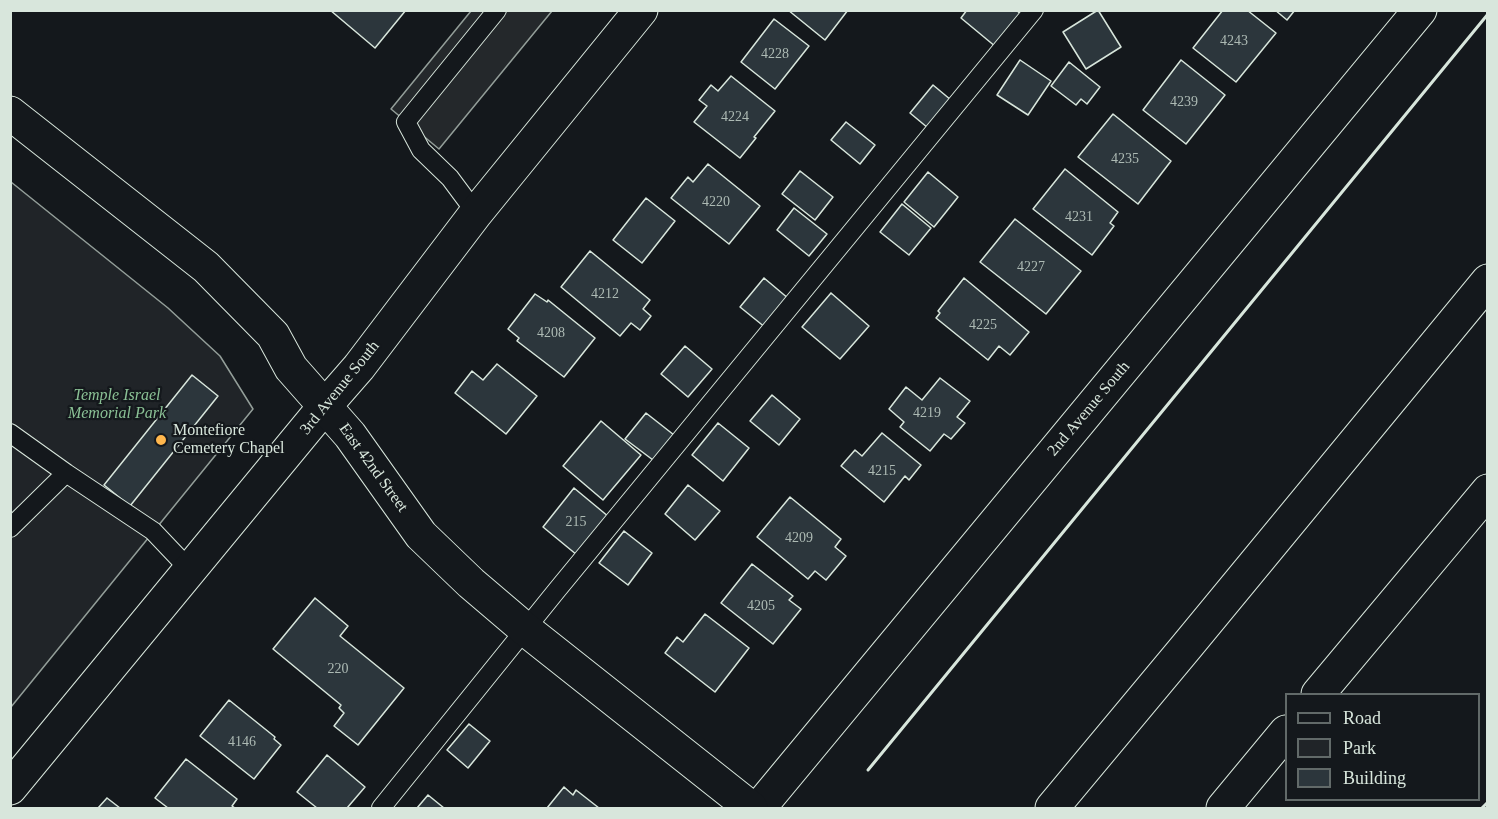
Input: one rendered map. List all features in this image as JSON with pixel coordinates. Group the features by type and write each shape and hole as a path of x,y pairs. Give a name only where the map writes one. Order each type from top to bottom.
{"main road":[{"name":"3rd Avenue South","path":"10,788 359,367 476,213 641,10"},
{"name":"2nd Avenue South","path":"759,808 1420,10"},
{"name":"East 42nd Street","path":"10,113 206,267 273,335 291,368 350,435 421,535 471,583 525,629 751,808"},
{"path":"1052,808 1488,281"},
{"path":"1319,693 1488,491"},
{"path":"1223,808 1285,734"}],"lane":[{"path":"476,213 450,178 421,150 406,122 497,10"},
{"path":"381,808 525,629 1034,10"},
{"path":"10,433 153,531 190,570"},
{"path":"10,528 66,473"}],"green space":[{"name":"Temple Israel Memorial Park","path":"11,182 168,308 220,356 253,409 11,707"}],"shaded area":[{"path":"471,11 552,11 439,149 391,109"}],"building":[{"path":"330,10 406,10 375,48"},
{"path":"788,10 848,10 825,40"},
{"path":"967,10 1016,10 1022,15 996,47 961,18"},
{"path":"1098,10 1121,47 1086,69 1063,32"},
{"path":"1223,10 1247,10 1276,33 1236,82 1193,48"},
{"path":"1275,10 1295,10 1287,20"},
{"path":"774,19 809,46 775,89 741,62"},
{"path":"1020,60 1051,81 1028,115 997,95"},
{"path":"1181,60 1225,95 1186,144 1143,110"},
{"path":"1069,62 1100,87 1087,104 1081,99 1076,105 1051,86"},
{"path":"731,76 775,111 740,158 694,122 707,106 699,100 711,85 718,91"},
{"path":"933,85 951,100 928,128 910,113"},
{"path":"1113,114 1171,161 1138,204 1078,157"},
{"path":"846,122 875,145 860,164 831,140"},
{"path":"708,164 760,206 729,244 671,198 688,177 693,182"},
{"path":"1065,169 1118,212 1110,223 1114,226 1092,255 1033,209"},
{"path":"800,171 833,197 815,220 782,194"},
{"path":"928,172 958,197 934,227 904,202"},
{"path":"646,198 675,221 642,263 613,240"},
{"path":"902,204 931,228 909,255 880,232"},
{"path":"794,208 827,234 809,256 777,230"},
{"path":"1015,219 1081,271 1046,314 980,262"},
{"path":"590,251 650,300 643,309 651,316 640,330 631,323 620,336 561,287"},
{"path":"764,278 789,299 766,328 740,307"},
{"path":"964,278 1029,332 1010,355 999,346 988,360 936,318 940,313 938,311"},
{"path":"831,293 869,326 840,359 802,327"},
{"path":"535,294 547,302 548,300 595,338 564,377 517,341 519,338 508,329"},
{"path":"685,346 712,369 688,397 661,374"},
{"path":"497,364 537,396 506,434 455,393 472,371 483,380"},
{"name":"Montefiore Cemetery Chapel","path":"192,375 218,396 130,506 104,485"},
{"path":"940,378 970,401 957,417 965,423 951,439 944,434 930,451 900,427 904,422 889,409 906,387 922,400"},
{"path":"772,395 800,419 779,445 750,421"},
{"path":"646,413 674,435 653,460 625,439"},
{"path":"601,421 641,455 603,500 563,466"},
{"path":"718,423 749,448 723,481 692,455"},
{"path":"882,433 921,465 909,480 905,476 884,502 841,466 855,450 862,456"},
{"path":"688,485 720,511 695,540 665,514"},
{"path":"574,488 609,517 577,555 543,527"},
{"path":"790,497 841,539 835,547 846,556 826,580 815,571 808,579 757,537"},
{"path":"624,531 652,553 628,585 599,563"},
{"path":"752,564 793,596 789,600 801,609 773,644 721,603"},
{"path":"315,598 348,626 340,636 404,688 358,745 334,726 344,713 339,708 341,705 273,649"},
{"path":"705,614 749,648 715,692 665,653 677,637 683,642"},
{"path":"229,700 275,737 274,739 281,745 254,779 200,736"},
{"path":"469,724 490,741 468,768 447,750"},
{"path":"327,755 365,787 347,808 317,808 297,792"},
{"path":"186,759 237,799 232,806 235,808 168,808 155,798"},
{"path":"564,787 573,795 576,790 599,808 547,808"},
{"path":"428,795 444,808 417,808"},
{"path":"107,798 120,808 98,808"}],"wall":[{"path":"868,770 1488,14"},
{"path":"1482,808 1488,802"}],"place":[{"name":"Montefiore Cemetery Chapel","path":"161,440"}]}
